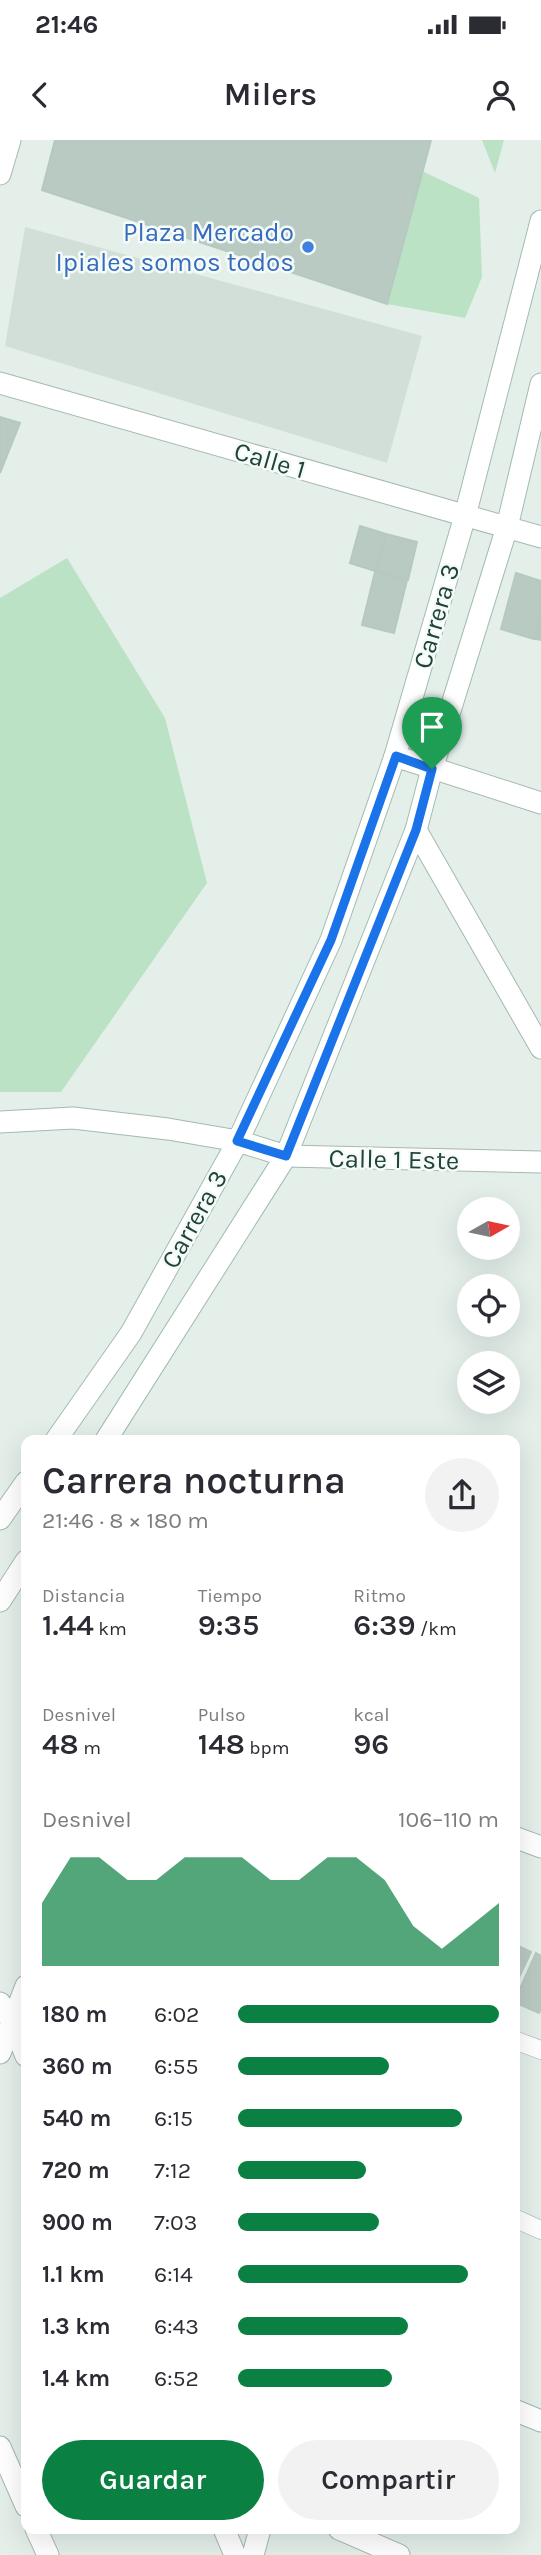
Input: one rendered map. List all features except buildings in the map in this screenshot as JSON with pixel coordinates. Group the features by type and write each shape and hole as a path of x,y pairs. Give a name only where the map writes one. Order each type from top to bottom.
{"street":[{"path":"0,174 10,140"},
{"name":"Carrera 3","path":"60,1435 131,1334 237,1141 331,940 396,756 465,516 541,221"},
{"name":"Calle 1","path":"0,383 541,537"},
{"name":"Carrera 3","path":"109,1435 286,1156 416,830 432,769 507,527 541,384"},
{"path":"396,756 541,803"},
{"path":"416,830 541,1048"},
{"name":"Calle 1 Este","path":"0,1122 73,1118 168,1129 237,1141 286,1156 541,1162"},
{"path":"0,1520 21,1489"},
{"path":"0,1601 21,1569"},
{"path":"520,1839 541,1847"},
{"path":"0,2053 6,2012 21,1992"},
{"path":"6,2012 21,2045"},
{"path":"520,2412 541,2421"},
{"path":"0,2447 21,2495"},
{"path":"38,2534 48,2555"},
{"path":"226,2534 235,2555"},
{"path":"253,2555 259,2534"},
{"path":"351,2534 399,2555"}],"lane":[{"path":"520,2042 541,2050"},
{"path":"520,2221 541,2230"}],"shaded area":[{"path":"25,227 422,336 387,463 5,346"}],"green space":[{"path":"482,140 504,140 495,173"},
{"path":"422,171 479,198 482,277 465,318 387,304"},
{"path":"67,558 165,718 207,883 61,1092 0,1092 0,598"}],"place":[{"name":"Plaza Mercado Ipiales somos todos","path":"308,247"}],"route":[{"path":"396,756 432,769 416,830 286,1156 237,1141 331,940 396,756"}]}
